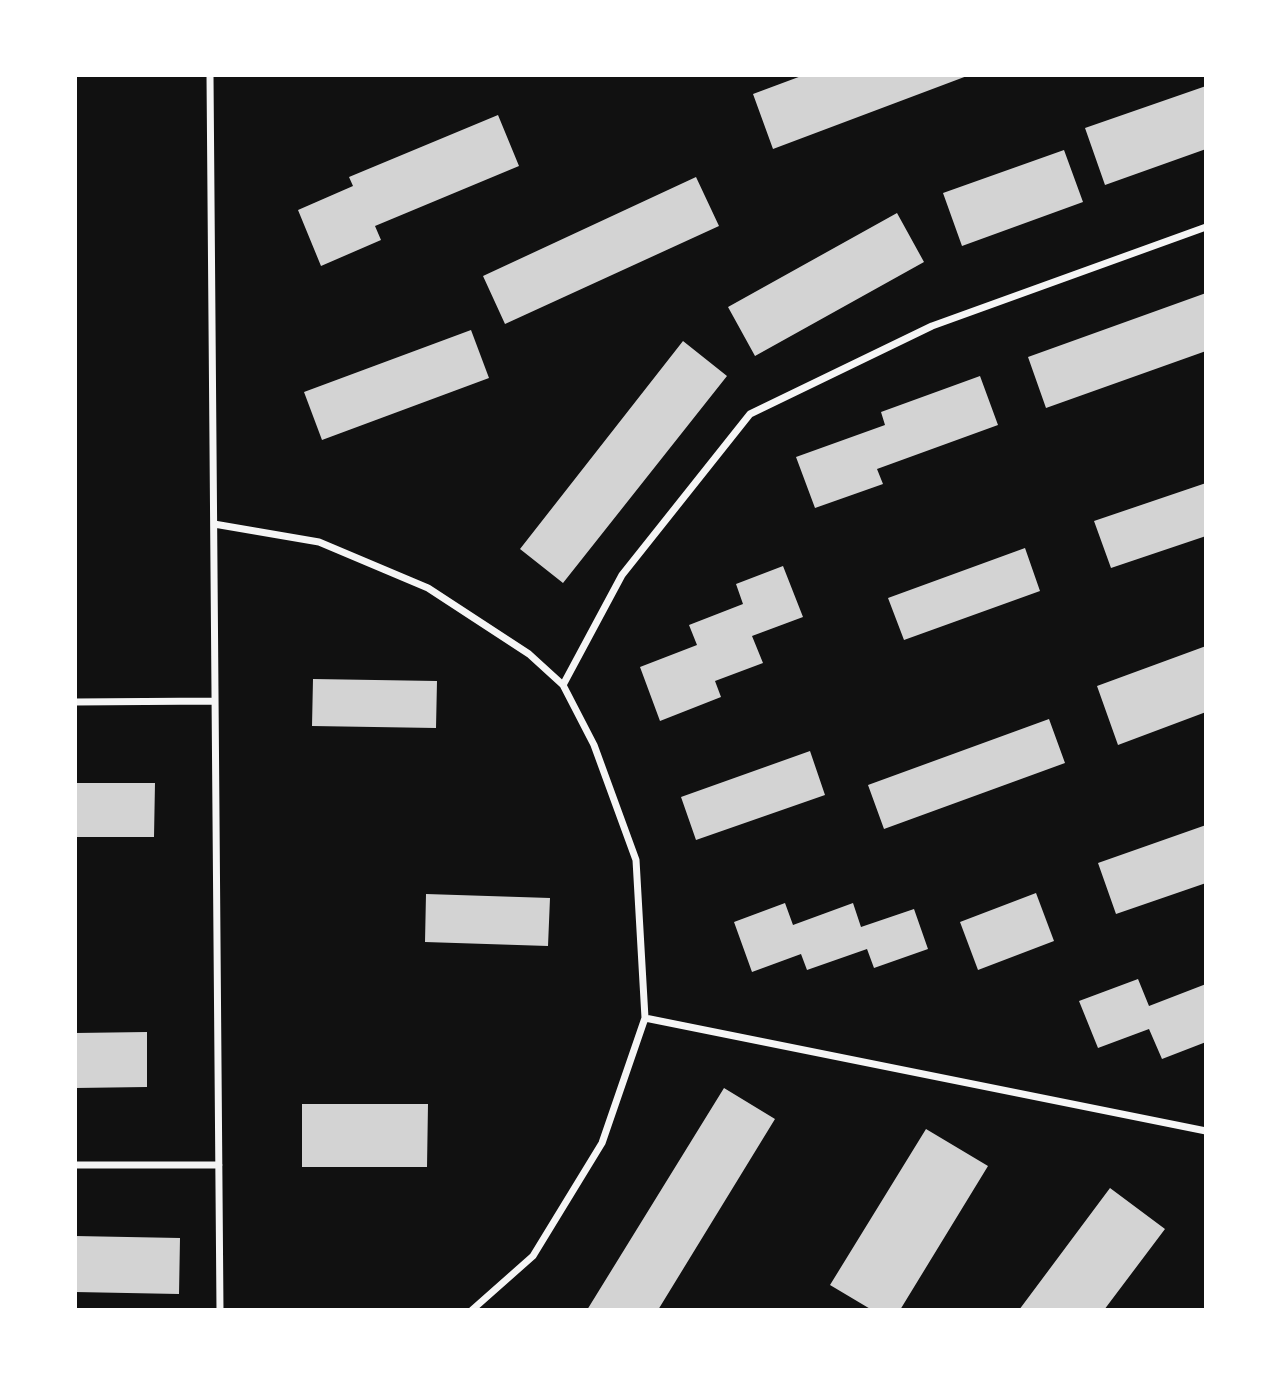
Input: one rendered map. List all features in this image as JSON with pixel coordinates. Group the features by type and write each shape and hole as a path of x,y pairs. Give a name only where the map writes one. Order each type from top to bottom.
{"street":[{"path":"210,75 220,1310"},
{"path":"563,685 622,575 750,414 932,326 1206,227"},
{"path":"214,524 319,542 428,588 529,654 563,685 594,745 636,860 645,1018 603,1143 533,1256 472,1310"},
{"path":"75,702 215,701"},
{"path":"645,1018 1206,1131"},
{"path":"75,1165 219,1165"}],"building":[{"path":"804,75 967,76 773,149 753,94"},
{"path":"1206,86 1206,149 1105,185 1085,128"},
{"path":"498,115 519,166 375,226 381,240 321,266 298,210 353,186 349,177"},
{"path":"1064,150 1083,202 962,246 943,193"},
{"path":"696,177 719,226 505,324 483,276"},
{"path":"897,213 924,262 755,356 728,307"},
{"path":"1206,293 1206,351 1046,408 1028,357"},
{"path":"471,330 489,378 322,440 304,392"},
{"path":"683,341 727,376 563,583 520,549"},
{"path":"980,376 998,425 877,469 883,484 815,508 796,457 885,425 881,412"},
{"path":"1206,483 1206,536 1111,568 1094,521"},
{"path":"1025,548 1040,591 904,640 888,598"},
{"path":"783,566 803,617 752,636 763,663 715,681 721,697 660,721 640,667 697,645 689,625 743,604 736,584"},
{"path":"1206,646 1206,712 1118,745 1097,686"},
{"path":"313,679 437,681 436,728 312,726"},
{"path":"1049,719 1065,763 884,829 868,785"},
{"path":"810,751 825,795 696,840 681,797"},
{"path":"75,783 155,783 154,837 75,837"},
{"path":"1206,825 1206,883 1116,914 1098,863"},
{"path":"1036,893 1054,941 978,970 960,922"},
{"path":"426,894 550,898 548,946 425,942"},
{"path":"785,903 793,925 853,903 861,927 914,909 928,949 874,968 867,949 807,970 801,954 752,972 734,922"},
{"path":"1138,979 1149,1006 1206,984 1206,1042 1162,1059 1149,1029 1098,1048 1079,1001"},
{"path":"147,1032 147,1087 75,1088 75,1033"},
{"path":"724,1088 775,1119 658,1310 587,1310"},
{"path":"302,1104 428,1104 427,1167 302,1167"},
{"path":"926,1129 988,1166 900,1310 872,1310 830,1285"},
{"path":"1110,1188 1165,1229 1104,1310 1019,1310"},
{"path":"75,1236 180,1238 179,1294 75,1292"}]}
